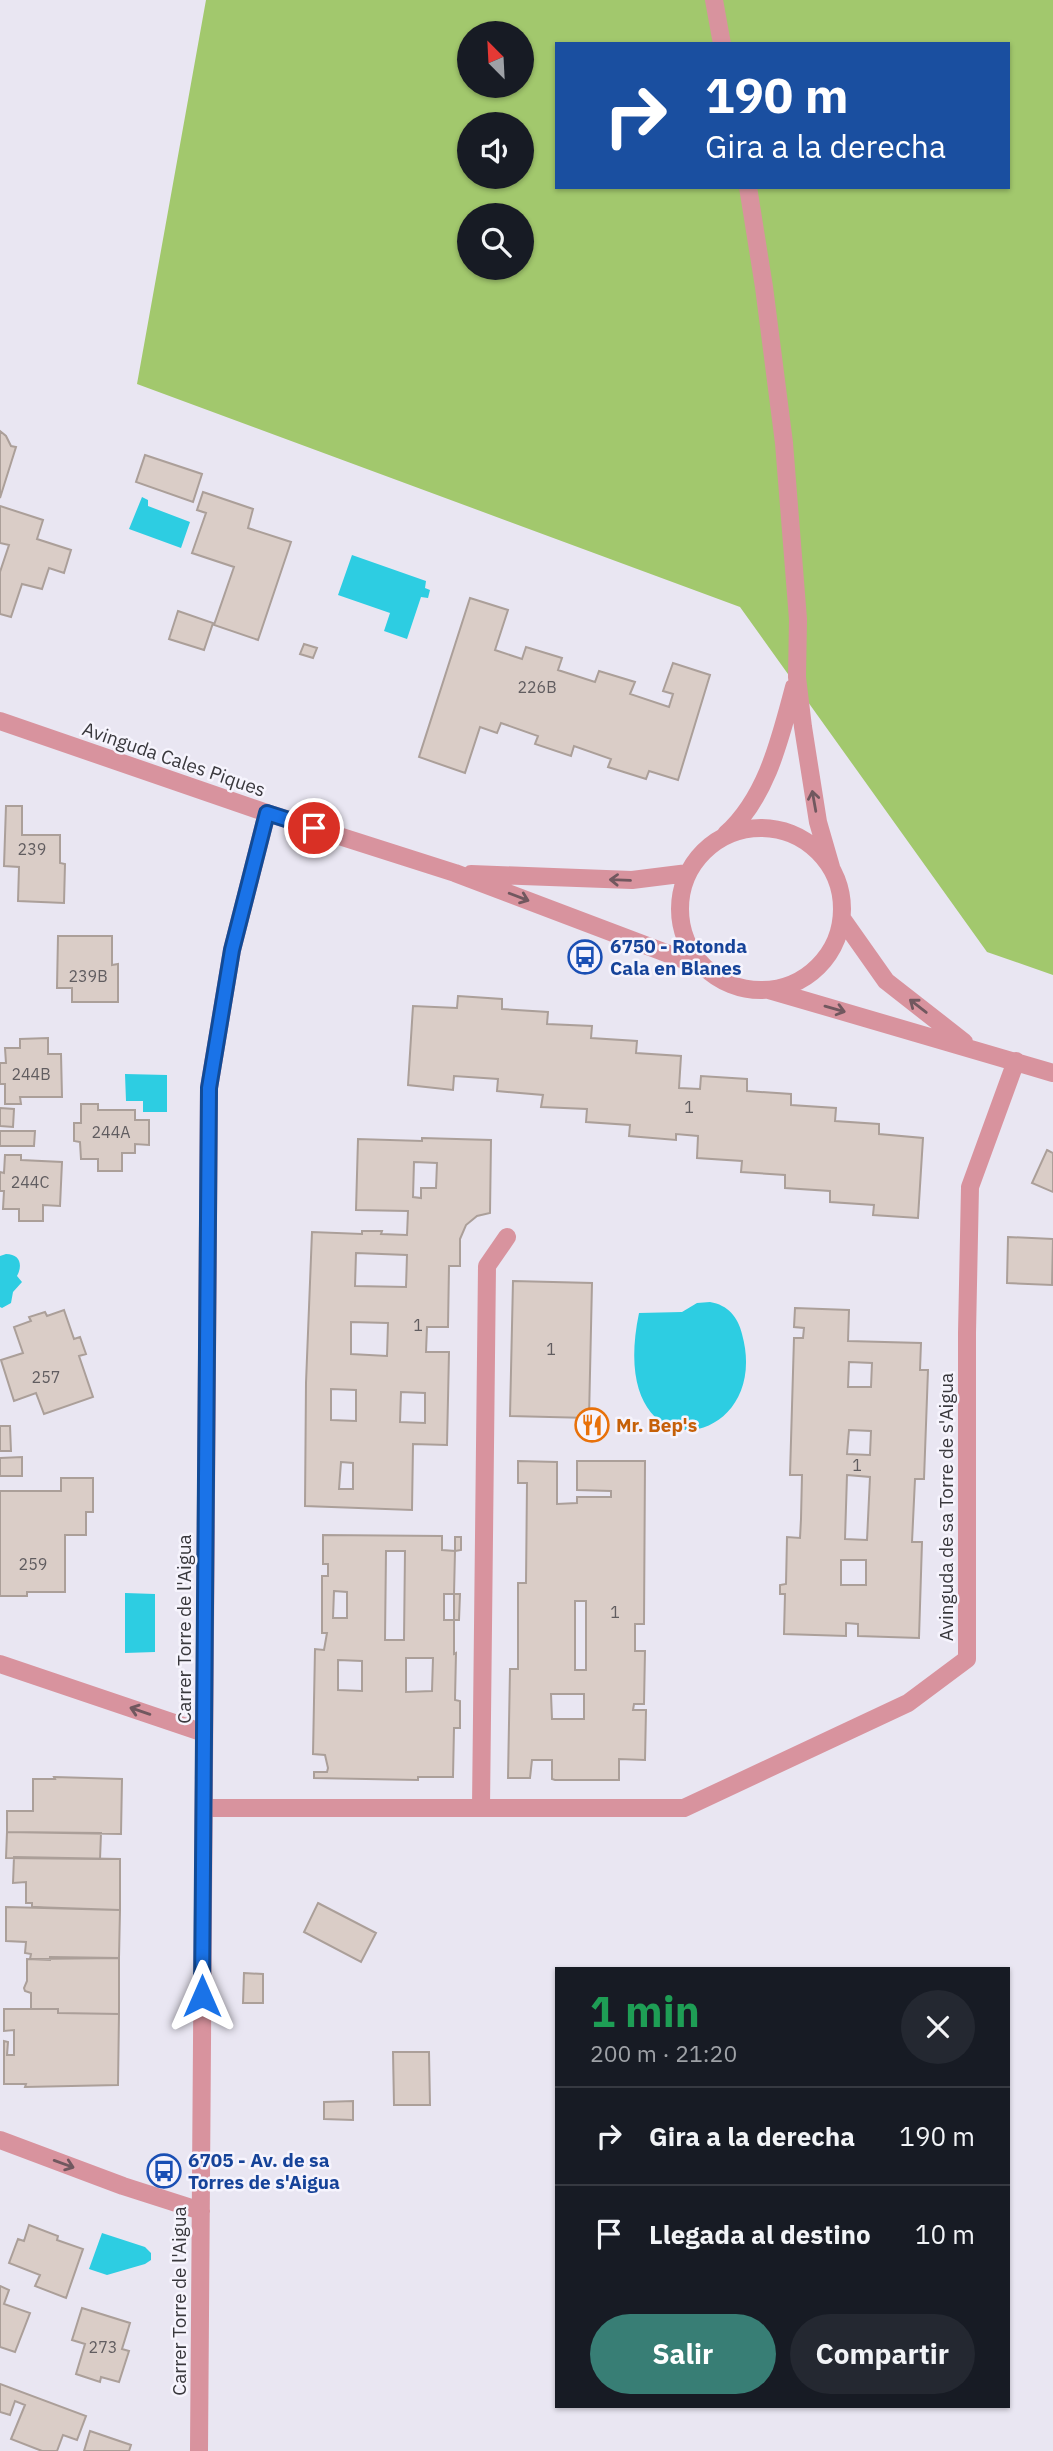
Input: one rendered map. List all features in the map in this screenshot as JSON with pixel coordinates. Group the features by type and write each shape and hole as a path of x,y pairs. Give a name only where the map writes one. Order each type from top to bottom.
{"street":[{"path":"714,0 722,42"},
{"path":"748,189 785,443 798,619 797,677 816,811 831,867 842,892 843,920 830,953 807,976 769,990"},
{"path":"717,841 737,823 757,795 779,744 797,677"},
{"name":"Avinguda Cales Piques","path":"0,721 267,813 455,873 703,967"},
{"name":"Carrer Torre de l'Aigua","path":"200,2451 209,1088 232,950 267,813"},
{"path":"831,867 819,850 775,828 737,830 707,848 688,873 679,914 686,941 703,967 736,987 769,990 1053,1073"},
{"name":"Avinguda Cales Piques","path":"455,873 632,880 688,873"},
{"path":"843,920 886,981 972,1048"},
{"name":"Avinguda de sa Torre de s'Aigua","path":"481,1807 684,1808 908,1703 967,1659 970,1187 1016,1061"},
{"path":"204,1808 481,1807 487,1266 507,1237"},
{"path":"0,1664 204,1733"},
{"path":"0,2140 123,2186 201,2211"}],"green space":[{"path":"206,0 1053,0 1053,975 987,952 740,607 137,384"}],"water":[{"path":"142,497 148,500 148,506 190,522 181,548 129,529"},
{"path":"352,555 426,581 425,588 430,590 428,598 421,597 407,639 384,631 390,613 338,595"},
{"path":"125,1074 167,1075 167,1112 143,1112 143,1101 126,1101"},
{"path":"11,1254 19,1261 17,1276 22,1282 13,1292 11,1303 2,1308 0,1256"},
{"path":"710,1302 731,1313 742,1334 745,1373 734,1403 714,1423 689,1430 665,1424 645,1403 635,1367 639,1313 682,1312 697,1303"},
{"path":"125,1593 155,1594 155,1652 125,1653"},
{"path":"102,2233 145,2247 151,2253 151,2260 107,2275 89,2269"}],"building":[{"path":"0,431 11,446 16,447 0,498"},
{"path":"145,455 202,474 193,502 136,482"},
{"path":"203,492 253,509 248,528 291,542 258,640 214,625 234,567 192,553 206,513 197,510"},
{"path":"0,506 43,520 37,539 71,550 64,573 49,568 42,589 22,584 11,617 0,614 0,572 9,545 0,543"},
{"path":"470,598 508,610 495,650 522,659 526,647 562,658 558,670 595,682 599,671 635,682 630,694 669,707 673,694 663,691 673,663 710,675 678,780 649,771 646,779 608,767 611,759 574,746 571,756 535,744 538,736 501,723 497,733 480,727 465,773 419,757"},
{"path":"178,611 213,623 204,650 169,639"},
{"path":"304,644 317,648 313,658 300,654"},
{"path":"6,806 22,806 22,835 60,835 60,863 65,864 64,903 18,901 19,867 4,866"},
{"path":"58,936 112,936 112,965 118,964 118,1002 72,1002 72,988 57,988"},
{"path":"458,996 502,999 502,1009 548,1012 547,1024 592,1026 591,1038 637,1041 636,1053 681,1056 679,1088 700,1089 701,1076 747,1079 747,1091 791,1094 791,1105 836,1108 835,1121 879,1124 879,1134 923,1138 918,1218 873,1215 874,1205 830,1202 830,1191 785,1188 785,1175 741,1172 742,1161 697,1158 698,1136 676,1134 676,1140 629,1136 630,1125 586,1122 587,1109 541,1107 543,1095 497,1091 498,1079 454,1076 453,1090 408,1085 413,1006 457,1008"},
{"path":"48,1038 48,1054 61,1054 62,1097 20,1097 21,1104 5,1104 5,1084 0,1084 0,1063 6,1063 5,1048 20,1048 20,1039"},
{"path":"81,1104 98,1104 98,1110 135,1110 135,1120 149,1120 149,1145 135,1144 135,1153 122,1153 122,1171 98,1171 98,1159 81,1159 80,1142 74,1141 74,1123 81,1123"},
{"path":"0,1108 14,1109 13,1127 0,1126"},
{"path":"0,1131 35,1131 34,1146 0,1146"},
{"path":"422,1138 491,1140 490,1213 477,1216 466,1225 460,1239 460,1266 449,1266 448,1327 427,1327 426,1352 449,1352 447,1445 413,1444 412,1510 305,1506 306,1383 312,1232 362,1234 362,1231 382,1231 381,1234 407,1235 408,1211 356,1210 358,1139 422,1141","holes":["414,1162 437,1163 436,1188 421,1188 421,1198 413,1197","356,1253 407,1255 406,1287 355,1286","351,1322 388,1323 387,1356 351,1354","331,1389 356,1390 356,1421 331,1420","401,1392 425,1393 425,1423 400,1422","341,1462 353,1463 353,1489 339,1489"]},
{"path":"1047,1150 1053,1153 1053,1192 1032,1183"},
{"path":"5,1155 21,1155 21,1160 62,1162 60,1206 43,1205 43,1221 19,1221 19,1209 3,1209 4,1191 0,1191 0,1172 4,1173"},
{"path":"1008,1237 1053,1239 1052,1285 1007,1283"},
{"path":"513,1281 592,1283 589,1418 510,1416"},
{"path":"795,1308 849,1310 848,1341 921,1343 920,1370 928,1370 924,1479 915,1479 912,1542 922,1542 919,1638 858,1636 858,1624 846,1623 846,1636 784,1634 785,1594 780,1594 780,1585 786,1584 787,1537 800,1538 801,1519 802,1475 790,1475 794,1338 803,1338 804,1328 794,1327","holes":["849,1362 872,1363 871,1387 848,1387","849,1430 871,1431 870,1455 847,1454","847,1475 870,1477 867,1540 845,1539","841,1560 866,1560 866,1585 841,1585"]},
{"path":"64,1310 74,1339 80,1337 86,1354 79,1356 93,1397 44,1414 36,1393 14,1401 1,1360 23,1353 14,1327 31,1321 29,1317 45,1312 47,1316"},
{"path":"0,1426 10,1426 11,1451 0,1451"},
{"path":"22,1457 22,1476 0,1476 0,1458"},
{"path":"518,1461 557,1462 557,1504 577,1503 577,1497 611,1497 611,1491 577,1490 577,1461 645,1461 644,1624 635,1624 635,1651 645,1651 644,1704 634,1704 633,1710 646,1710 645,1760 619,1759 619,1780 555,1780 552,1779 552,1760 532,1760 530,1778 508,1778 510,1669 518,1669 518,1583 526,1583 527,1483 518,1483","holes":["575,1601 586,1601 586,1670 575,1670","551,1694 584,1694 584,1719 552,1719"]},
{"path":"61,1478 93,1478 93,1512 86,1512 86,1535 65,1535 65,1592 27,1592 27,1596 0,1596 0,1491 61,1491"},
{"path":"323,1535 442,1536 442,1550 455,1551 454,1594 444,1594 444,1620 454,1620 455,1700 460,1701 460,1728 454,1728 453,1777 418,1777 418,1780 314,1778 314,1772 327,1772 328,1768 325,1755 313,1754 315,1649 324,1650 327,1633 322,1633 322,1576 328,1576 328,1564 323,1564","holes":["386,1551 405,1551 404,1640 385,1640","334,1591 347,1592 347,1618 333,1618","406,1658 433,1658 432,1691 406,1692","338,1660 362,1661 362,1691 338,1690"]},
{"path":"455,1537 461,1537 461,1550 455,1551"},
{"path":"454,1594 460,1594 459,1620 454,1620"},
{"path":"54,1777 122,1779 121,1834 7,1832 7,1811 33,1811 33,1779 55,1779"},
{"path":"7,1832 101,1833 100,1859 6,1858"},
{"path":"14,1857 120,1859 120,1910 32,1907 32,1903 26,1903 26,1882 13,1883"},
{"path":"318,1903 376,1933 361,1962 304,1932"},
{"path":"6,1907 120,1910 119,1958 30,1959 31,1954 25,1953 26,1942 6,1941"},
{"path":"50,1957 119,1958 119,2014 58,2013 58,2009 31,2009 31,1993 24,1988 27,1981 27,1959 50,1960"},
{"path":"244,1973 263,1974 263,2003 243,2003"},
{"path":"4,2009 58,2009 58,2013 119,2014 118,2085 25,2087 26,2084 4,2084 4,2041 8,2042 7,2055 14,2055 14,2030 4,2031"},
{"path":"393,2052 429,2052 430,2105 394,2105"},
{"path":"353,2101 353,2120 324,2119 324,2102"},
{"path":"29,2225 58,2236 57,2240 83,2249 66,2298 35,2286 40,2275 9,2263 18,2239 24,2241"},
{"path":"0,2286 9,2290 4,2304 30,2313 15,2352 0,2347"},
{"path":"82,2308 130,2323 122,2349 129,2351 119,2382 101,2377 100,2382 76,2374 85,2344 72,2340"},
{"path":"0,2384 86,2416 77,2440 63,2435 57,2451 42,2451 11,2439 25,2405 15,2401 10,2415 0,2412"},
{"path":"90,2431 131,2445 129,2451 84,2451"}],"place":[{"name":"6750 - Rotonda Cala en Blanes","path":"585,957"},
{"name":"Mr. Bep's","path":"592,1425"},
{"name":"6705 - Av. de sa Torres de s'Aigua","path":"164,2171"}],"route":[{"path":"202,1996 209,1088 232,950 267,813 314,828"}]}
